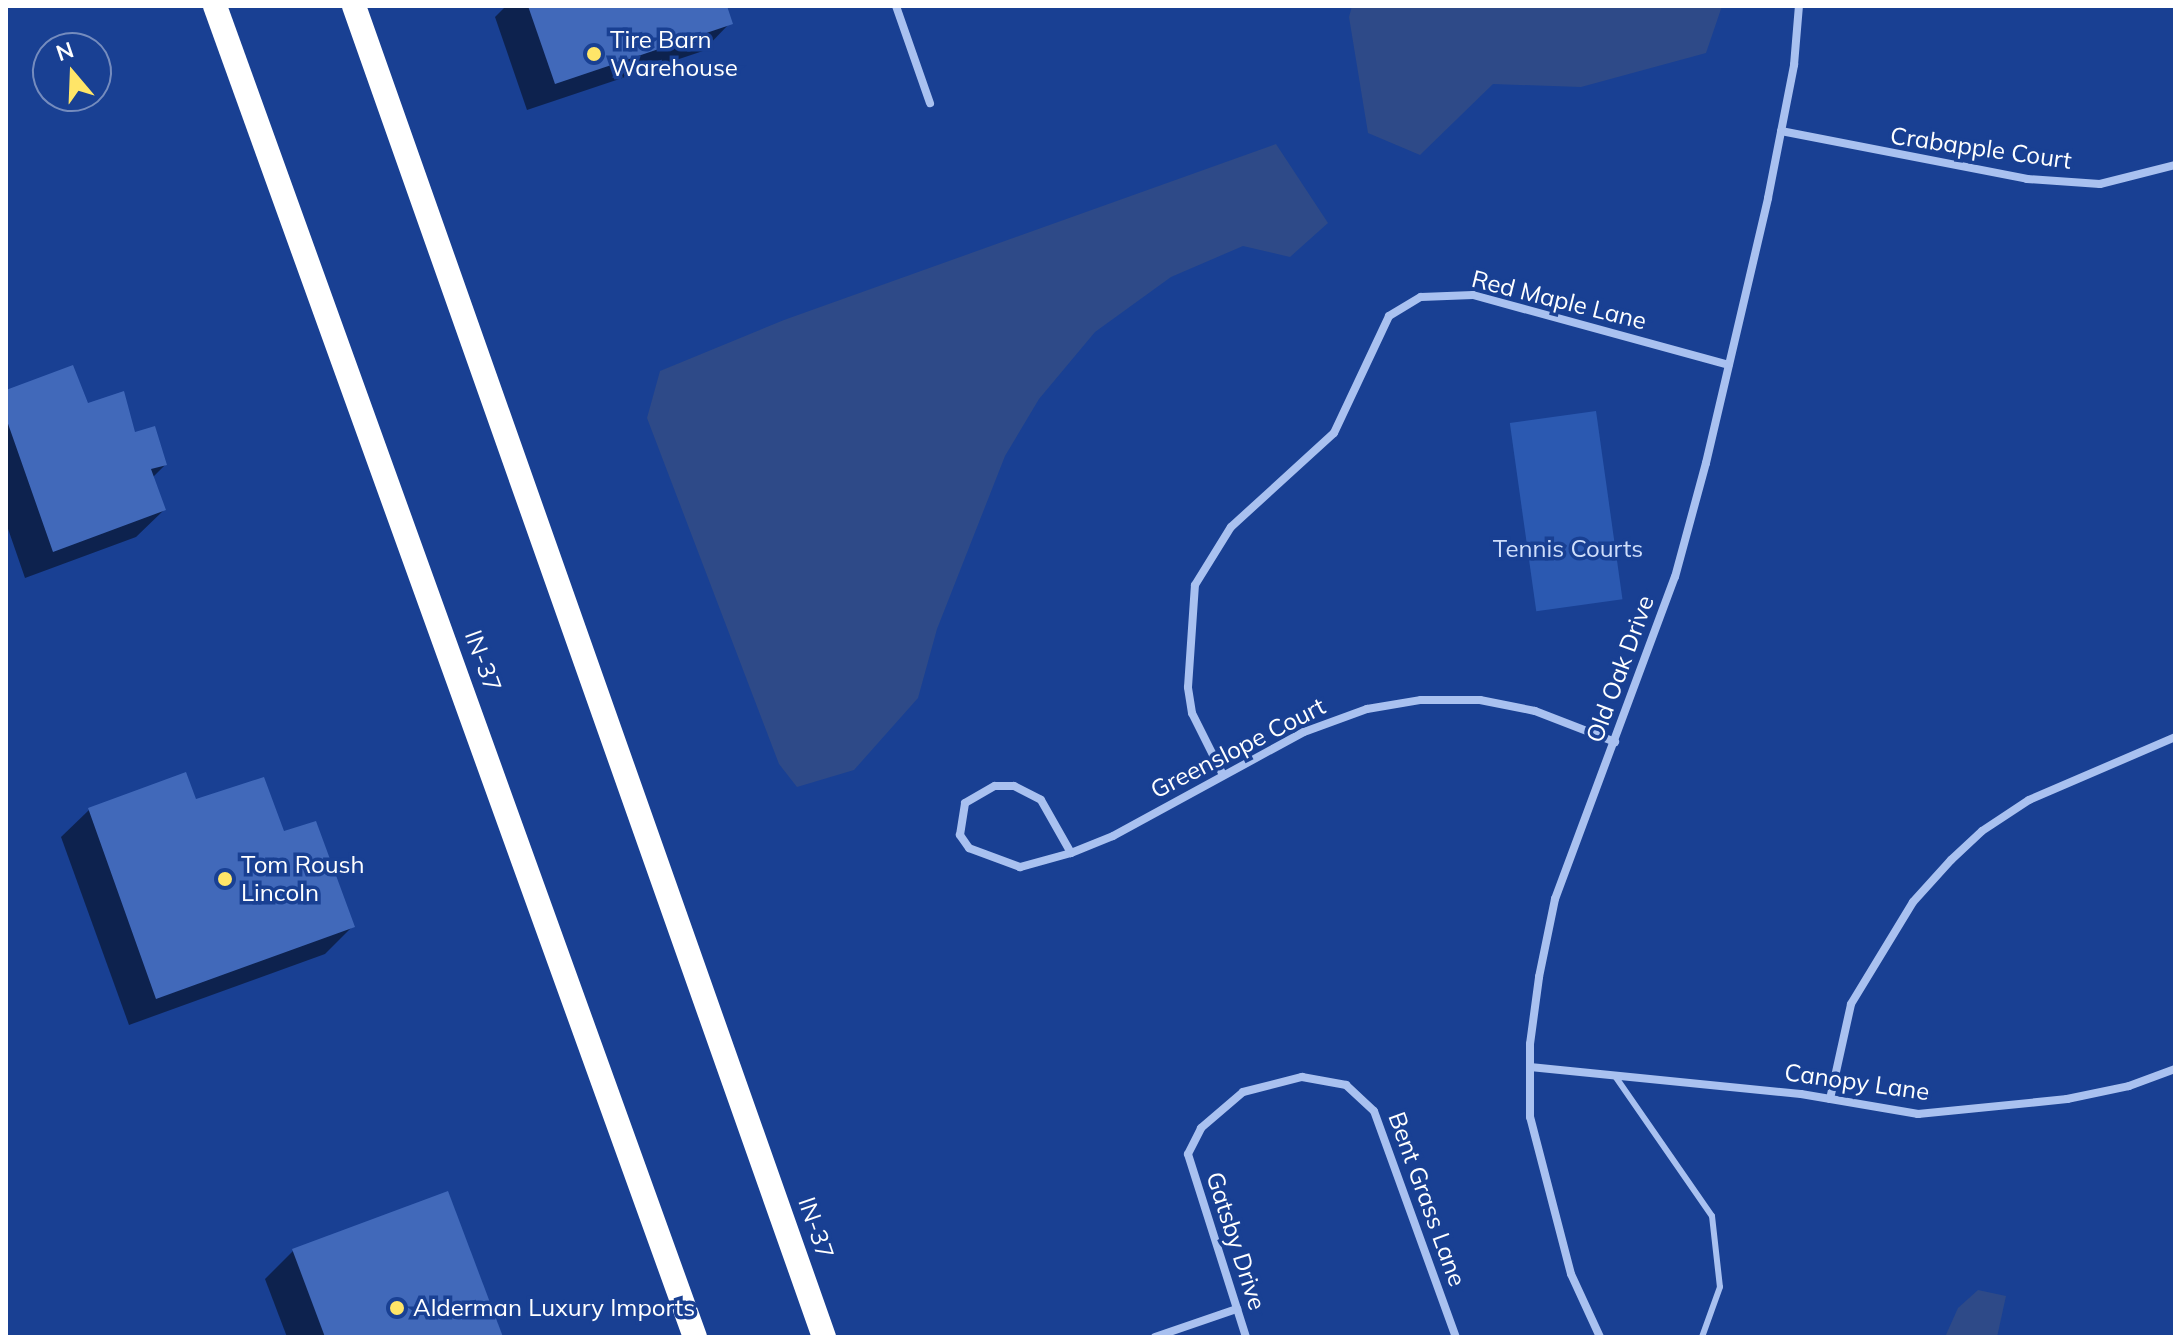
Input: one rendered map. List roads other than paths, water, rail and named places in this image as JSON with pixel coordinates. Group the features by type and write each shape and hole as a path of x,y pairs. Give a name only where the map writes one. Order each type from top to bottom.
{"highway":[{"name":"IN-37","path":"215,6 695,1337"},
{"name":"IN-37","path":"354,6 824,1337"}],"street":[{"path":"896,6 930,103"},
{"name":"Old Oak Drive","path":"1600,1337 1571,1274 1551,1210 1530,1117 1530,1067 1539,977 1555,899 1675,577 1729,365 1781,131 1799,6"},
{"name":"Crabapple Court","path":"1781,131 2027,179 2100,184 2175,165"},
{"name":"Red Maple Lane","path":"1223,775 1192,713 1188,687 1195,585 1231,527 1334,433 1389,316 1421,297 1473,295 1729,365"},
{"name":"Greenslope Court","path":"1071,853 1052,812 1029,791 995,786 965,803 960,835 969,848 992,861 1020,867 1071,853 1113,836 1304,732 1367,709 1421,700 1480,700 1535,711 1615,742"},
{"path":"1830,1099 1851,1004 1913,902 1951,860 2029,800 2175,737"},
{"name":"Canopy Lane","path":"1530,1067 1830,1099 1918,1114 1971,1112 2067,1099 2129,1086 2175,1069"},
{"name":"Gatsby Drive","path":"1246,1337 1193,1179 1188,1154 1201,1128 1243,1092 1302,1077 1346,1085"},
{"name":"Bent Grass Lane","path":"1346,1085 1374,1111 1456,1337"},
{"path":"1155,1337 1237,1309"}],"lane":[{"path":"1615,1076 1712,1216 1720,1287 1702,1337"}],"place":[{"name":"Tire Barn Warehouse","path":"594,54"},
{"name":"Tom Roush Lincoln","path":"225,879"},
{"name":"Alderman Luxury Imports","path":"397,1308"}],"park label":[{"name":"Tennis Courts","path":"1568,549"}]}
